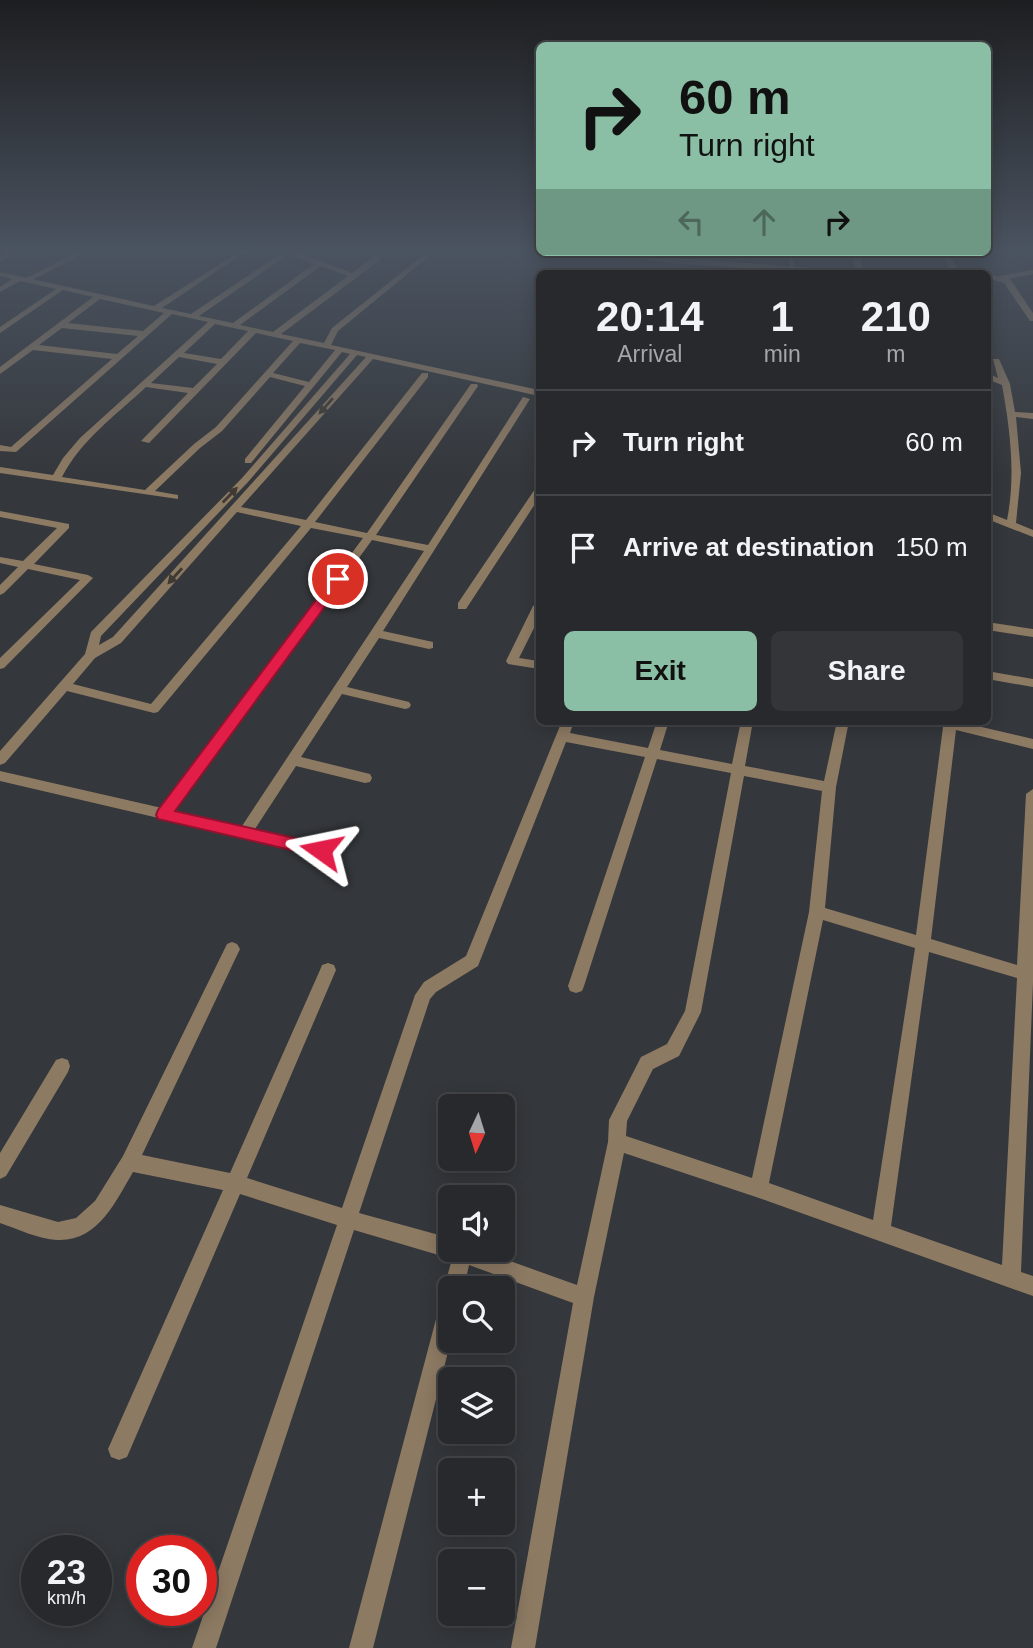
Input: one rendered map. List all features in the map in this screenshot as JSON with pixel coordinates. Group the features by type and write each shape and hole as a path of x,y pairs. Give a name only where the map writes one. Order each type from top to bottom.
{"street":[{"path":"0,371 60,326"},
{"path":"69,326 144,334"},
{"path":"0,462 154,326"},
{"path":"55,479 74,450 209,326"},
{"path":"240,326 536,392"},
{"path":"275,334 286,326"},
{"path":"327,345 340,326"},
{"path":"146,441 255,329"},
{"path":"147,494 197,446 219,429 299,339"},
{"path":"32,347 118,358"},
{"path":"248,461 341,348"},
{"path":"91,655 95,635 245,480 356,352"},
{"path":"178,354 222,362"},
{"path":"0,760 91,655 117,640 372,355"},
{"path":"996,361 1012,414 1016,505 1011,525"},
{"path":"267,374 311,385"},
{"path":"64,686 154,709 308,524 425,375"},
{"path":"991,377 1004,382"},
{"path":"143,384 195,391"},
{"path":"164,815 370,536 474,386"},
{"path":"244,834 526,399"},
{"path":"1012,414 1033,416"},
{"path":"0,448 13,450"},
{"path":"0,470 174,497"},
{"path":"462,606 536,495"},
{"path":"235,509 431,549"},
{"path":"0,514 65,526 0,591"},
{"path":"991,517 1033,534"},
{"path":"0,560 88,578 0,665"},
{"path":"536,612 512,661 536,665"},
{"path":"991,627 1033,633"},
{"path":"376,634 429,645"},
{"path":"991,676 1033,683"},
{"path":"339,689 405,705"},
{"path":"576,986 662,725"},
{"path":"523,1648 584,1297 617,1142 618,1120 647,1063 673,1050 693,1012 746,725"},
{"path":"759,1189 817,912 829,787 842,725"},
{"path":"881,1232 923,943 944,725"},
{"path":"956,725 1033,744"},
{"path":"204,1648 423,995 430,987 472,961 565,729 652,751 829,787"},
{"path":"293,760 365,778"},
{"path":"0,776 321,850"},
{"path":"1011,1278 1029,976 1033,794"},
{"path":"817,912 1029,976"},
{"path":"0,1213 57,1231 78,1229 94,1217 129,1162 232,949"},
{"path":"119,1449 328,970"},
{"path":"0,1170 62,1066"},
{"path":"617,1142 1033,1286"},
{"path":"129,1162 235,1183 438,1245"},
{"path":"488,1262 584,1297"},
{"path":"361,1648 438,1350"}],"route":[{"path":"321,850 164,815 338,579"}]}
